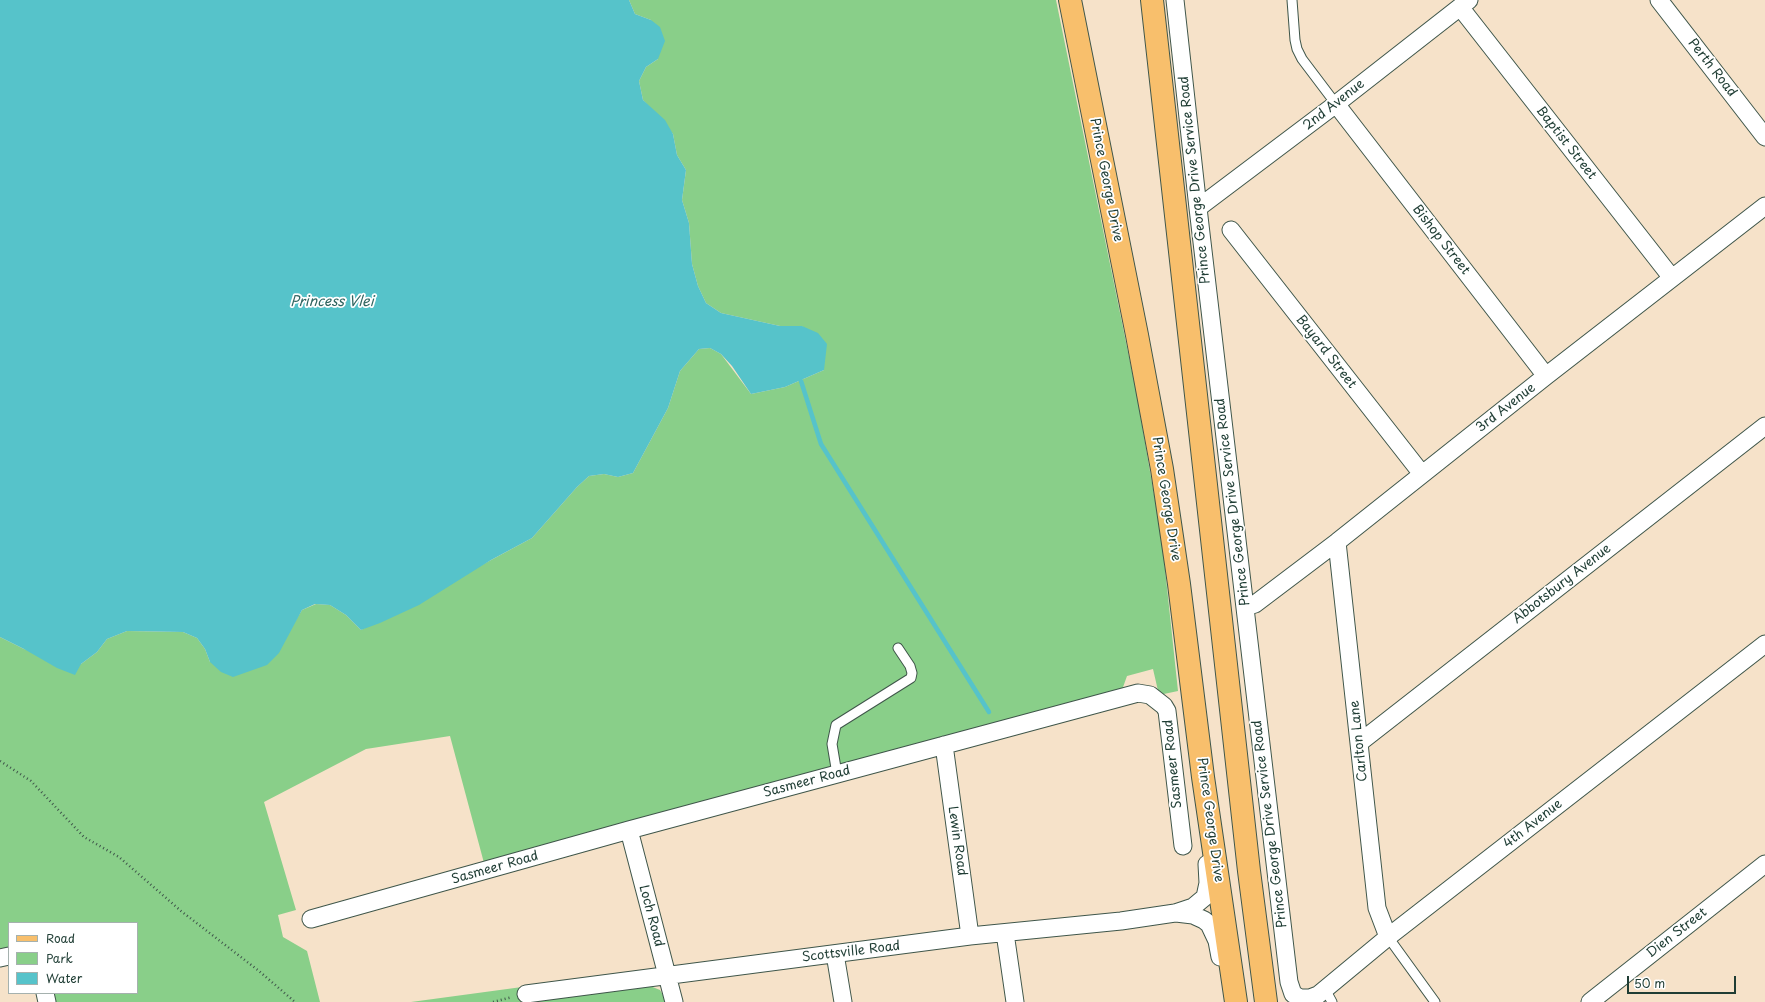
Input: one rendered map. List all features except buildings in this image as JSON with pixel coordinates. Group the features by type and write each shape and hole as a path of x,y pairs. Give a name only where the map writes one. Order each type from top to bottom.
{"main road":[{"name":"Prince George Drive","path":"1070,0 1137,335 1162,469 1179,584 1203,777 1235,1002"},
{"path":"1152,0 1238,769 1266,1002"}],"street":[{"name":"Prince George Drive Service Road","path":"1175,0 1289,982 1292,994 1300,998"},
{"name":"Perth Road","path":"1658,0 1765,137"},
{"name":"2nd Avenue","path":"1198,208 1336,104 1464,4"},
{"name":"Baptist Street","path":"1464,4 1672,278"},
{"name":"Bishop Street","path":"1336,104 1546,376"},
{"name":"3rd Avenue","path":"1245,607 1254,604 1337,542 1546,376 1765,206"},
{"name":"Bayard Street","path":"1231,230 1422,474"},
{"name":"Abbotsbury Avenue","path":"1359,743 1765,426"},
{"name":"Carlton Lane","path":"1337,542 1377,908 1388,937"},
{"name":"4th Avenue","path":"1300,998 1329,996 1388,937 1765,644"},
{"name":"Sasmeer Road","path":"311,919 629,830 1138,693 1150,695 1164,706 1169,717 1183,846"},
{"name":"Lewin Road","path":"944,745 970,936"},
{"name":"Scottsville Road","path":"1176,913 1200,903 1207,891 1203,777"},
{"name":"Loch Road","path":"629,830 674,1002"},
{"name":"Dien Street","path":"1590,1002 1765,864"},
{"name":"Scottsville Road","path":"526,994 970,936 1176,913 1193,915 1204,920 1213,929 1223,972 1235,1002"},
{"path":"1005,933 1015,1002"},
{"path":"835,954 843,1002"}],"lane":[{"path":"1292,0 1297,49 1302,59 1336,104"},
{"path":"837,774 832,744 836,725 911,678 912,673 910,666 898,648"},
{"path":"1388,937 1435,1002"}],"path":[{"path":"0,761 31,781 84,837 119,857 181,911 259,971 294,1002"}],"green space":[{"path":"629,0 1056,0 1137,396 1162,541 1178,691 1159,695 1153,669 1127,676 1122,690 484,863 450,736 366,749 264,802 296,910 278,915 283,937 307,951 320,1002 53,1002 51,994 138,994 138,922 8,922 8,950 0,952 0,637 24,649 81,664 97,652 107,639 127,631 183,632 197,638 205,649 210,662 294,623 302,610 316,604 330,605 346,615 361,630 532,538 577,487 589,476 604,474 618,477 633,473 668,408 680,371 699,349 710,348 721,354 751,394 785,387 824,370 802,326 780,326 721,313 706,303 698,286 692,264 689,223 682,200 686,170 677,155 673,134 643,100 639,81 646,67 658,59 651,20 635,14"},
{"path":"650,986 660,990 667,1002 411,1002 522,987"}],"water":[{"name":"Princess Vlei","path":"0,0 629,0 635,14 651,20 660,27 665,41 658,59 646,67 639,81 643,100 665,120 673,134 677,155 686,170 682,200 689,223 692,264 698,286 706,303 721,313 780,326 802,326 818,333 827,344 824,370 785,387 751,394 732,366 721,354 710,348 699,349 680,371 668,408 633,473 618,477 604,474 589,476 577,487 532,538 491,560 419,605 380,623 361,630 346,615 330,605 315,604 302,610 279,653 267,665 233,677 221,672 210,662 205,649 197,638 183,632 127,631 107,639 97,652 81,664 75,675 57,668 0,637"}],"waterway":[{"path":"801,381 821,444 989,712"}]}
